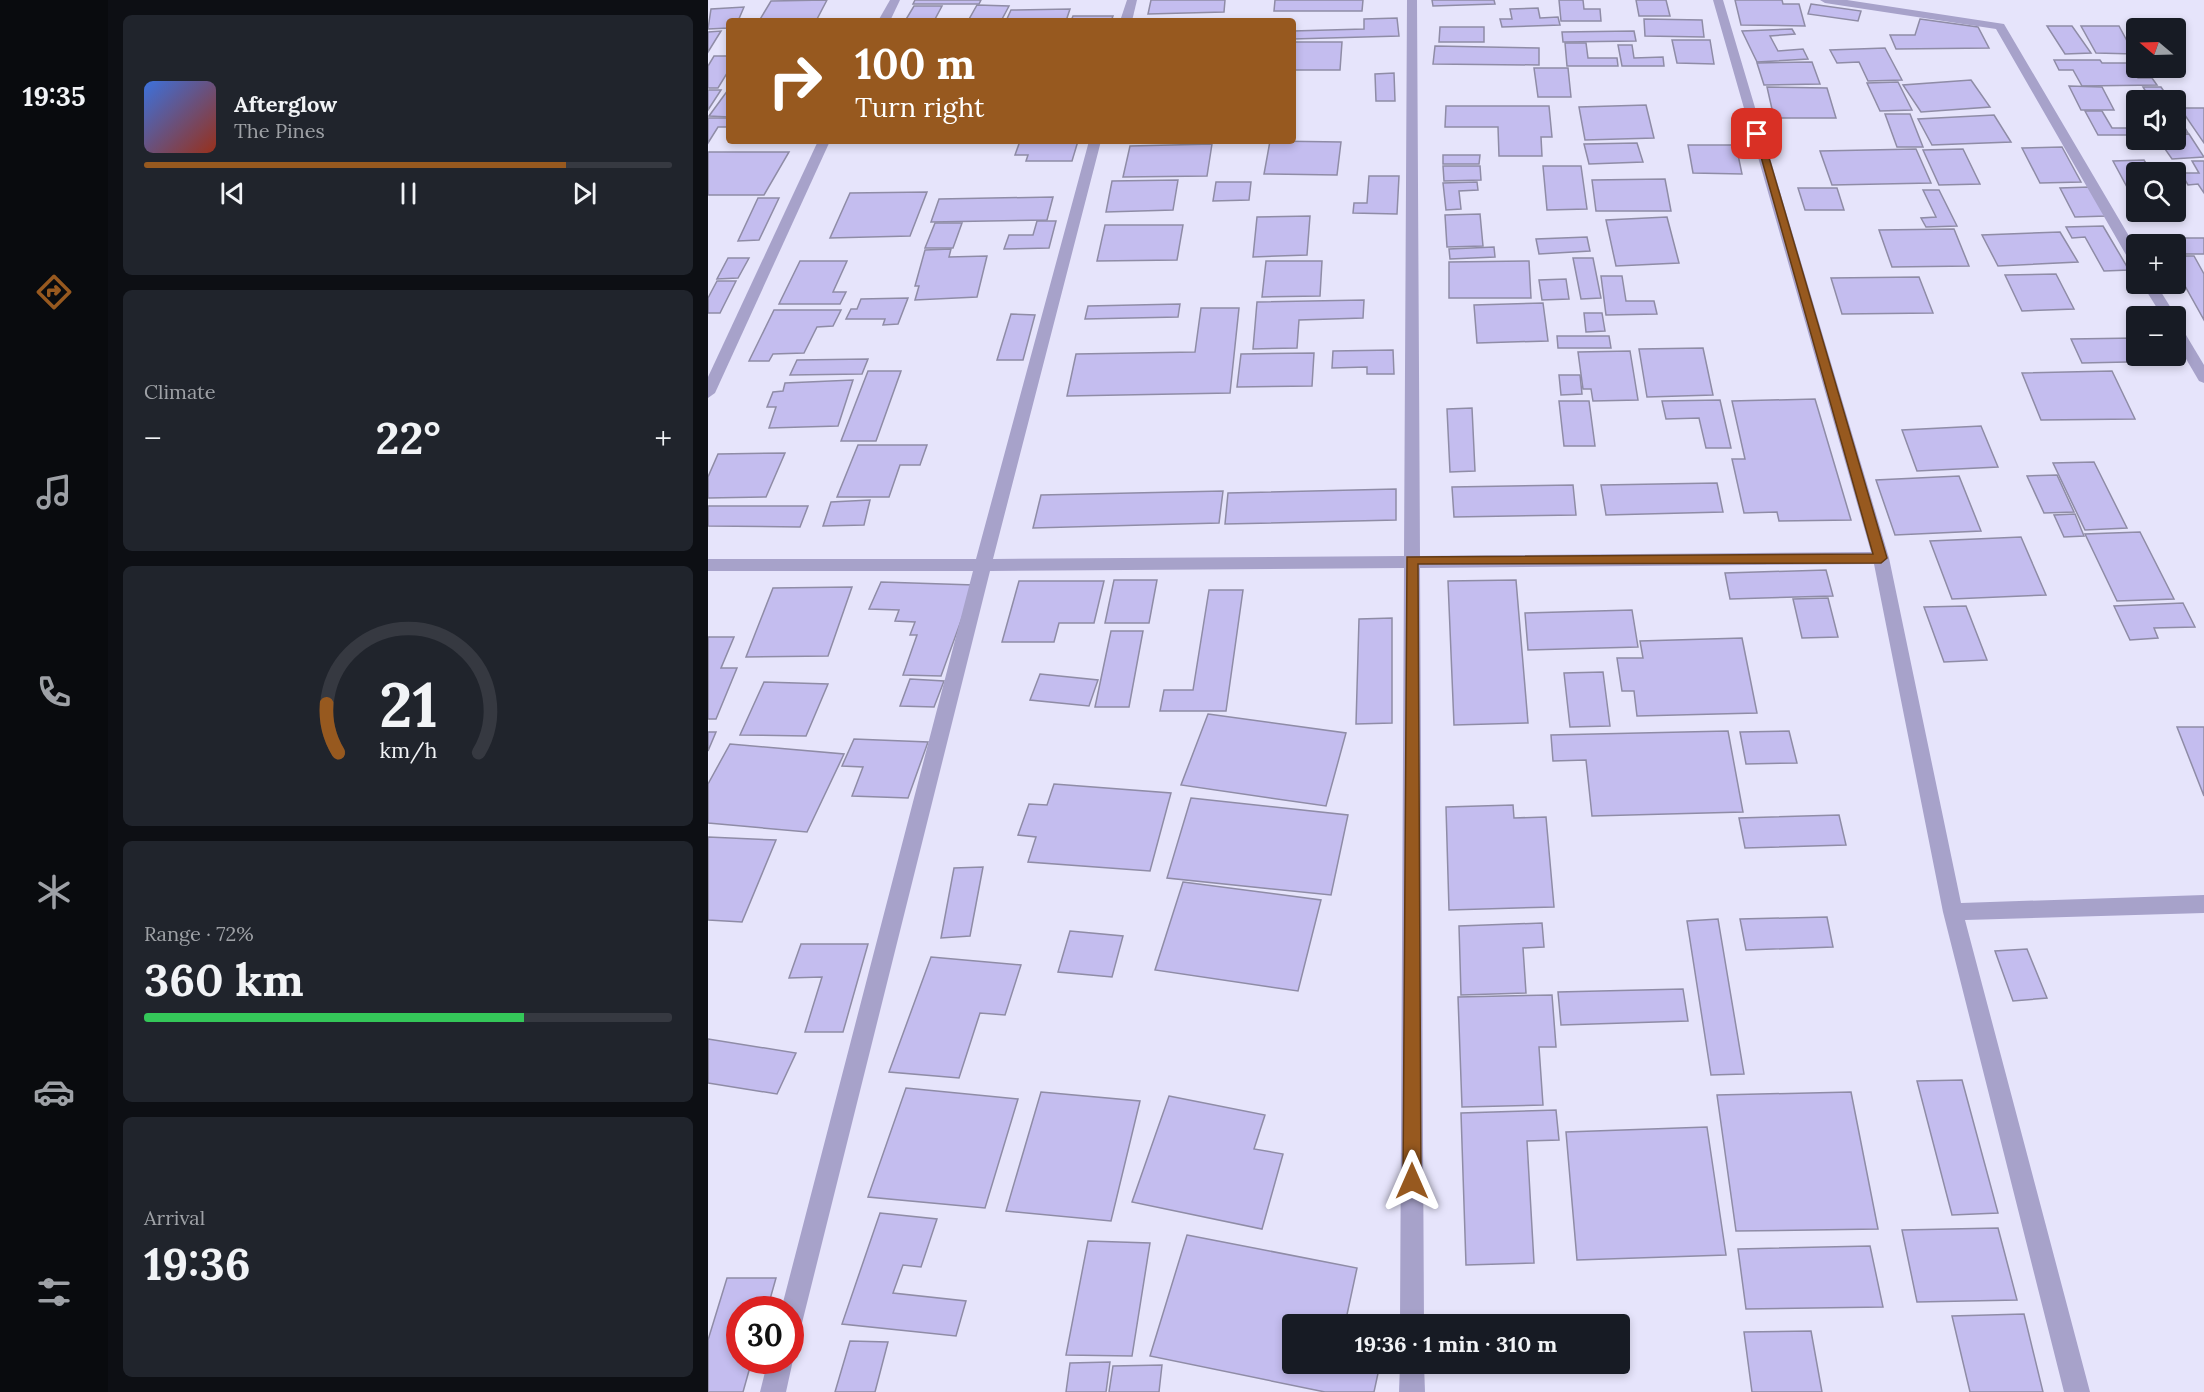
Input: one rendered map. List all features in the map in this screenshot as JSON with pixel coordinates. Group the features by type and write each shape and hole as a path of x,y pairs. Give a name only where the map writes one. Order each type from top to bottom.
{"street":[{"path":"886,18 895,0"},
{"path":"1127,18 1132,0"},
{"path":"1412,0 1412,1314"},
{"path":"1718,0 1881,558 1953,912 2077,1392"},
{"path":"1825,0 2000,26 2126,243"},
{"path":"708,393 823,144"},
{"path":"797,1296 983,565 1094,144"},
{"path":"2186,347 2204,378"},
{"path":"708,565 1881,558"},
{"path":"1953,912 2204,904"},
{"path":"773,1392 778,1374"},
{"path":"1412,1374 1412,1392"}],"building":[{"path":"827,0 818,18 761,18 771,1"},
{"path":"915,0 981,0 979,4 913,4"},
{"path":"1151,0 1225,0 1224,12 1148,14"},
{"path":"1275,0 1363,0 1362,11 1274,11"},
{"path":"1432,0 1494,0 1495,4 1433,6"},
{"path":"1559,0 1583,0 1584,9 1600,9 1601,21 1561,21"},
{"path":"1636,0 1666,0 1670,16 1639,16"},
{"path":"1735,0 1782,0 1783,4 1799,4 1805,26 1741,25"},
{"path":"1811,4 1861,11 1858,21 1808,14"},
{"path":"977,5 1009,6 1003,18 970,18"},
{"path":"914,6 942,6 936,18 907,18"},
{"path":"744,7 739,18 726,18 726,28 708,29 711,9"},
{"path":"1538,8 1540,18 1558,17 1560,25 1502,27 1500,19 1512,19 1510,9"},
{"path":"1070,9 1067,18 1007,18 1011,10"},
{"path":"1073,16 1113,16 1112,18 1072,18"},
{"path":"1397,18 1399,36 1296,39 1296,31 1364,29 1364,19"},
{"path":"1644,19 1702,20 1704,37 1645,36"},
{"path":"1920,19 1978,27 1989,48 1896,49 1890,35 1915,35"},
{"path":"2047,26 2072,26 2091,53 2065,54"},
{"path":"2081,26 2119,26 2126,39 2126,54 2096,53"},
{"path":"1440,27 1484,27 1484,42 1439,42"},
{"path":"1792,29 1795,34 1770,36 1778,51 1803,49 1808,59 1757,62 1742,31"},
{"path":"721,31 708,52 708,32"},
{"path":"1634,31 1636,41 1563,42 1562,32"},
{"path":"1672,40 1710,40 1714,64 1677,63"},
{"path":"1296,42 1342,42 1340,70 1296,70"},
{"path":"1565,43 1586,43 1588,58 1617,58 1618,66 1567,66"},
{"path":"1618,45 1632,45 1634,58 1663,57 1664,66 1622,66"},
{"path":"1435,46 1539,48 1539,65 1433,64"},
{"path":"1885,48 1902,80 1868,81 1859,62 1837,63 1830,50"},
{"path":"714,56 726,56 726,75 718,88 708,88 708,66"},
{"path":"2054,60 2100,60 2102,63 2126,63 2126,78 2152,78 2157,85 2082,86 2073,70 2059,70"},
{"path":"1812,62 1820,84 1764,85 1757,63"},
{"path":"1534,68 1568,68 1571,97 1538,97"},
{"path":"1394,73 1395,101 1376,101 1375,74"},
{"path":"1971,80 1990,107 1921,112 1903,85"},
{"path":"1898,82 1912,110 1880,111 1867,83"},
{"path":"2069,86 2102,87 2114,110 2081,110"},
{"path":"1767,87 1827,88 1836,118 1774,118"},
{"path":"2143,87 2161,87 2163,90 2145,90"},
{"path":"708,90 721,90 708,110"},
{"path":"726,93 726,117 709,116"},
{"path":"1646,105 1654,138 1585,140 1579,107"},
{"path":"1446,106 1549,106 1552,137 1541,137 1542,156 1499,156 1498,127 1445,127"},
{"path":"2186,108 2204,108 2204,143 2186,117"},
{"path":"2085,111 2102,111 2112,128 2126,128 2126,135 2098,135"},
{"path":"1885,114 1910,114 1923,147 1897,147"},
{"path":"1994,115 2011,142 1932,145 1918,119"},
{"path":"708,118 726,118 726,127 718,127 708,143"},
{"path":"2186,134 2189,134 2204,157 2172,159 2166,150 2186,150"},
{"path":"1296,141 1341,142 1337,175 1264,174 1269,144 1296,144"},
{"path":"1637,143 1643,162 1589,164 1584,144"},
{"path":"1019,144 1077,144 1072,161 1026,161 1028,155 1015,155"},
{"path":"1212,144 1207,176 1123,177 1130,146"},
{"path":"1688,145 1736,145 1742,174 1693,173"},
{"path":"2062,147 2081,182 2040,183 2022,148"},
{"path":"1916,149 1931,183 1832,185 1820,151"},
{"path":"1963,149 1980,184 1939,185 1923,150"},
{"path":"708,152 789,152 764,195 708,195"},
{"path":"1443,155 1480,155 1479,164 1443,164"},
{"path":"2144,160 2145,162 2126,162 2126,185 2113,161"},
{"path":"2192,161 2204,161 2204,193 2198,184 2188,185 2186,182 2186,173 2199,173"},
{"path":"1443,166 1480,166 1481,180 1444,181"},
{"path":"1543,166 1581,166 1587,209 1547,210"},
{"path":"1369,176 1399,176 1397,214 1353,213 1354,203 1367,203"},
{"path":"1665,179 1671,211 1596,211 1592,180"},
{"path":"1178,180 1173,210 1106,212 1112,181"},
{"path":"1216,182 1251,182 1249,200 1213,201"},
{"path":"1477,182 1478,190 1459,191 1461,209 1446,210 1443,183"},
{"path":"2090,187 2106,216 2075,217 2060,188"},
{"path":"1798,188 1837,188 1844,210 1805,210"},
{"path":"1923,190 1939,190 1957,226 1926,227 1921,218 1936,217"},
{"path":"927,192 910,236 830,238 850,193"},
{"path":"1053,197 1047,220 931,222 939,199"},
{"path":"758,198 779,198 759,240 738,241"},
{"path":"1480,214 1483,246 1447,247 1445,215"},
{"path":"1310,216 1307,255 1253,257 1257,217"},
{"path":"1667,217 1679,263 1616,266 1606,220"},
{"path":"1037,221 1056,221 1049,248 1004,249 1009,235 1033,235"},
{"path":"935,223 962,223 953,248 925,248"},
{"path":"1105,225 1183,225 1177,260 1097,261"},
{"path":"2103,226 2126,265 2126,270 2104,271 2085,237 2072,238 2066,227"},
{"path":"1954,229 1969,266 1892,267 1879,230"},
{"path":"2060,232 2078,262 1998,266 1982,235"},
{"path":"1587,237 1590,251 1539,254 1536,239"},
{"path":"2186,238 2204,238 2204,254 2186,254"},
{"path":"1494,247 1495,257 1450,259 1449,249"},
{"path":"951,249 949,257 987,256 977,297 915,300 919,286 915,286 925,250"},
{"path":"2186,256 2194,256 2204,274 2204,320 2186,288"},
{"path":"728,258 749,258 738,278 717,279"},
{"path":"1573,258 1593,258 1601,298 1581,299"},
{"path":"800,261 847,261 833,292 846,292 840,304 779,304"},
{"path":"1266,261 1322,261 1320,296 1262,297"},
{"path":"1529,261 1531,298 1449,298 1449,262"},
{"path":"2056,274 2074,309 2022,311 2005,275"},
{"path":"1601,276 1622,276 1626,301 1654,301 1657,314 1606,315"},
{"path":"1919,277 1933,313 1842,314 1831,278"},
{"path":"1566,279 1569,299 1542,300 1539,280"},
{"path":"717,281 736,281 720,313 708,313 708,298"},
{"path":"908,298 898,324 883,325 885,319 846,319 851,309 857,309 861,299"},
{"path":"1364,300 1363,318 1299,320 1297,348 1253,349 1257,302"},
{"path":"1543,303 1548,341 1477,343 1474,305"},
{"path":"1180,304 1178,317 1085,319 1088,306"},
{"path":"1201,308 1239,308 1230,393 1067,396 1076,354 1195,352"},
{"path":"774,310 841,310 833,326 817,327 804,353 773,354 769,361 749,361"},
{"path":"1584,313 1602,313 1605,331 1586,332"},
{"path":"1011,314 1035,315 1023,360 997,360"},
{"path":"1557,336 1609,336 1611,348 1558,348"},
{"path":"2126,338 2126,362 2082,363 2071,339"},
{"path":"1703,348 1713,395 1647,397 1639,349"},
{"path":"1393,350 1394,374 1367,374 1367,367 1332,368 1333,351"},
{"path":"1630,351 1638,400 1593,401 1591,389 1583,389 1578,352"},
{"path":"1314,353 1312,386 1237,387 1241,354"},
{"path":"868,359 862,374 790,375 797,360"},
{"path":"868,371 901,371 876,441 841,441"},
{"path":"2112,371 2135,419 2041,420 2022,373"},
{"path":"1559,375 1580,375 1582,394 1561,395"},
{"path":"853,380 838,426 769,428 776,407 767,407 773,392 783,391 785,383"},
{"path":"1815,399 1851,520 1779,521 1777,512 1744,513 1732,459 1745,459 1732,401"},
{"path":"1720,400 1731,448 1706,448 1699,418 1666,419 1662,401"},
{"path":"1559,401 1589,401 1595,446 1564,446"},
{"path":"1472,408 1475,471 1450,472 1447,409"},
{"path":"1981,426 1998,467 1917,471 1902,430"},
{"path":"858,445 927,445 920,465 900,465 889,497 837,497"},
{"path":"785,453 766,497 708,498 708,477 718,454"},
{"path":"2094,462 2127,528 2085,530 2053,463"},
{"path":"2057,475 2074,512 2044,513 2027,476"},
{"path":"1959,476 1981,531 1895,535 1876,480"},
{"path":"1717,483 1723,512 1606,515 1601,485"},
{"path":"1573,485 1576,515 1454,517 1452,487"},
{"path":"1396,489 1396,520 1225,524 1228,493"},
{"path":"1223,491 1219,523 1033,528 1041,495"},
{"path":"870,500 864,525 823,526 831,502"},
{"path":"708,506 808,506 800,527 708,526"},
{"path":"2075,514 2084,536 2064,537 2054,515"},
{"path":"2140,532 2174,599 2117,601 2085,534"},
{"path":"2021,537 2046,595 1952,599 1930,541"},
{"path":"1826,570 1833,596 1730,599 1725,573"},
{"path":"1114,580 1157,580 1149,623 1105,623"},
{"path":"1516,580 1528,723 1454,725 1448,581"},
{"path":"1019,581 1104,581 1094,623 1059,623 1054,642 1002,642"},
{"path":"881,582 974,585 941,676 903,675 917,635 910,635 915,622 895,621 899,610 869,609"},
{"path":"852,587 828,656 746,657 773,588"},
{"path":"1209,590 1243,590 1226,711 1160,711 1164,690 1193,690"},
{"path":"1828,598 1838,637 1802,638 1793,599"},
{"path":"2183,603 2195,627 2154,628 2158,638 2130,640 2114,606"},
{"path":"1966,606 1987,660 1944,662 1924,607"},
{"path":"1632,610 1638,647 1528,650 1525,613"},
{"path":"1392,618 1392,723 1356,724 1359,619"},
{"path":"1111,631 1143,631 1129,707 1095,707"},
{"path":"708,637 734,637 721,668 737,668 716,719 708,719"},
{"path":"1742,638 1757,713 1637,716 1634,691 1622,691 1617,658 1643,658 1640,641"},
{"path":"1603,672 1610,726 1570,727 1564,673"},
{"path":"1040,674 1098,680 1089,706 1030,700"},
{"path":"910,679 944,681 934,707 900,706"},
{"path":"764,682 828,684 806,736 740,735"},
{"path":"1208,714 1346,733 1326,806 1181,785"},
{"path":"2177,727 2204,727 2204,796"},
{"path":"1728,731 1743,812 1592,816 1586,760 1553,761 1551,735"},
{"path":"1789,731 1797,763 1746,764 1740,732"},
{"path":"708,732 716,732 708,751"},
{"path":"854,739 928,742 908,798 852,796 863,767 842,766"},
{"path":"730,744 844,754 807,832 708,823 708,784"},
{"path":"1054,784 1171,793 1150,871 1028,862 1036,837 1018,835 1029,804 1047,805"},
{"path":"1191,798 1348,815 1331,895 1167,878"},
{"path":"1513,805 1514,818 1546,817 1554,907 1449,910 1446,807"},
{"path":"1839,815 1846,845 1745,848 1739,818"},
{"path":"708,837 776,840 742,922 708,920"},
{"path":"983,867 970,936 941,938 954,868"},
{"path":"1183,882 1321,900 1298,991 1155,970"},
{"path":"1827,917 1833,947 1746,950 1740,919"},
{"path":"1718,919 1744,1074 1711,1075 1687,921"},
{"path":"1542,923 1544,947 1523,948 1526,993 1461,995 1459,926"},
{"path":"1070,931 1123,936 1112,977 1058,972"},
{"path":"801,944 868,944 843,1032 805,1032 822,977 789,978"},
{"path":"2027,949 2047,998 2013,1001 1995,951"},
{"path":"931,957 1021,965 1005,1015 980,1013 959,1078 889,1072"},
{"path":"1683,989 1688,1021 1561,1025 1558,992"},
{"path":"1552,995 1556,1047 1539,1047 1543,1105 1462,1107 1458,997"},
{"path":"708,1039 796,1053 777,1094 708,1083"},
{"path":"1962,1080 1998,1213 1952,1215 1917,1081"},
{"path":"906,1088 1018,1099 985,1208 868,1197"},
{"path":"1041,1092 1140,1101 1111,1221 1006,1211"},
{"path":"1851,1092 1878,1229 1736,1231 1717,1095"},
{"path":"1169,1096 1265,1115 1254,1149 1283,1154 1262,1229 1132,1202"},
{"path":"1556,1110 1559,1140 1527,1141 1534,1263 1466,1265 1461,1113"},
{"path":"1707,1127 1726,1255 1577,1260 1566,1132"},
{"path":"880,1213 937,1219 921,1267 903,1265 893,1293 966,1301 956,1336 842,1324"},
{"path":"1998,1228 2017,1300 1917,1302 1902,1230"},
{"path":"1187,1235 1357,1268 1347,1314 1282,1314 1282,1374 1378,1374 1374,1392 1325,1392 1150,1356"},
{"path":"1088,1241 1150,1243 1132,1356 1066,1355"},
{"path":"1870,1246 1883,1307 1746,1309 1738,1249"},
{"path":"727,1278 776,1278 771,1296 726,1296 726,1374 748,1374 743,1392 708,1392 708,1340"},
{"path":"2024,1314 2043,1392 1970,1392 1952,1316"},
{"path":"1811,1331 1822,1392 1752,1392 1744,1332"},
{"path":"850,1341 888,1342 875,1392 835,1392"},
{"path":"1110,1362 1106,1392 1066,1392 1070,1363"},
{"path":"1162,1365 1159,1392 1109,1392 1113,1366"}],"route":[{"path":"1412,1181 1411,560 1881,558 1757,134"}]}
